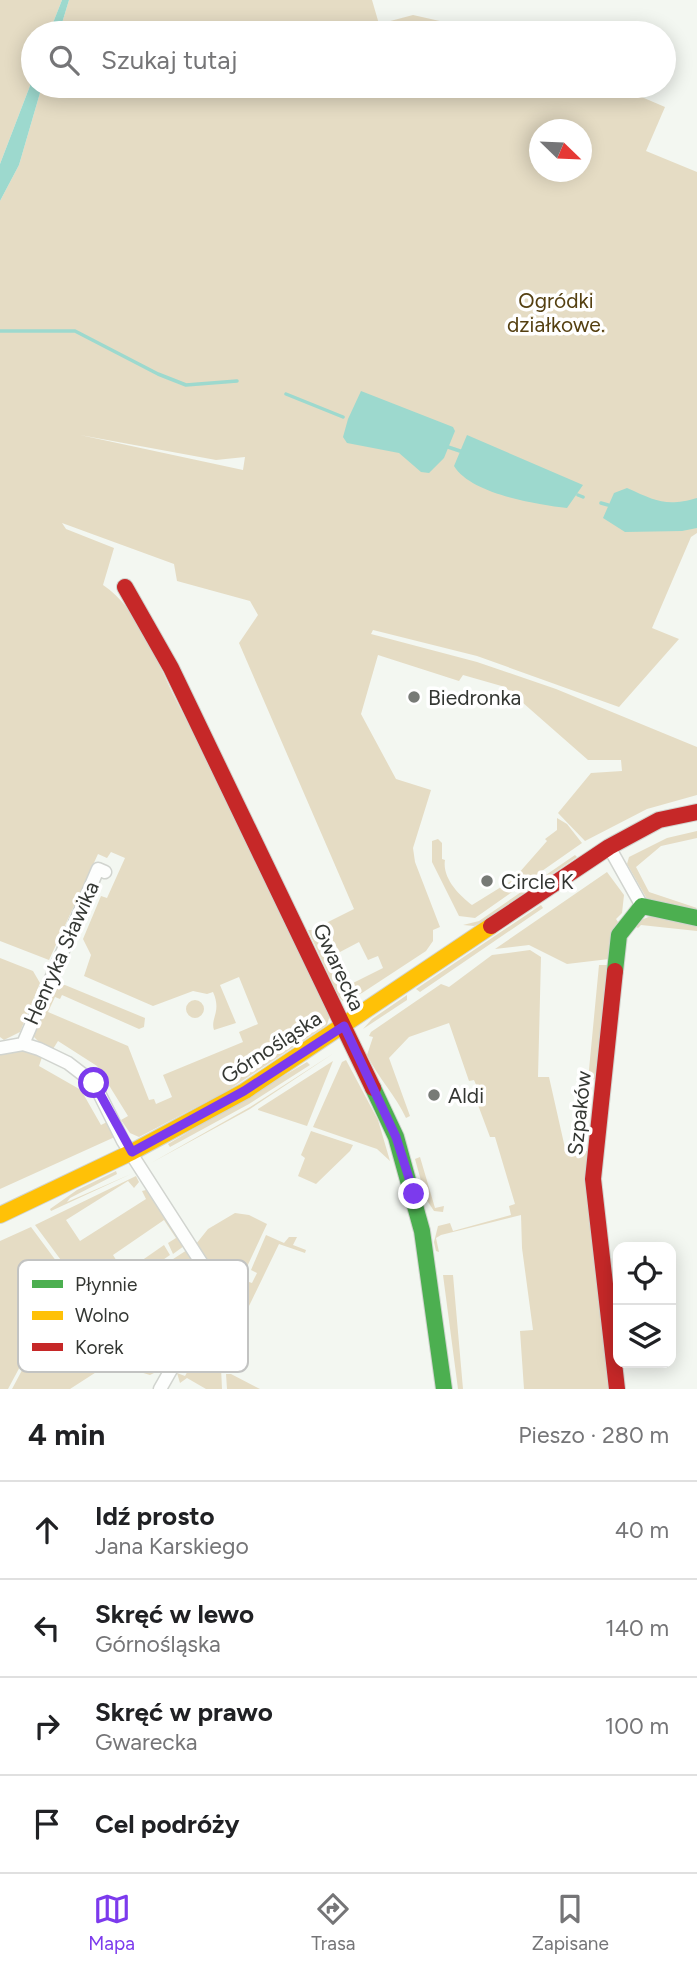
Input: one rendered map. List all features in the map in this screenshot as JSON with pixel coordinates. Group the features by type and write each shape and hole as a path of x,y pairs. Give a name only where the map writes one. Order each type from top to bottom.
{"street":[{"name":"Gwarecka","path":"125,587 171,668 393,1130 414,1194 444,1389"},
{"name":"Górnośląska","path":"0,1215 132,1152 244,1091 609,847 659,820 697,812"},
{"path":"609,847 642,906 697,918"},
{"name":"Henryka Sławika","path":"23,1044 27,1029 98,869 105,872"},
{"name":"Szpaków","path":"617,1389 593,1179 594,1153 619,935 625,924 642,906"},
{"path":"0,1048 23,1044 50,1054 88,1077 200,1260"},
{"path":"160,1389 170,1372"}],"green space":[{"path":"0,0 62,0 54,21 21,21 21,98 25,98 0,164"},
{"path":"69,0 372,0 378,21 63,21"},
{"path":"413,15 440,21 390,21"},
{"name":"Ogródki działkowe.","path":"39,98 644,98 665,107 646,151 697,172 697,533 691,537 652,628 679,639 619,707 477,656 373,630 371,634 477,662 556,689 697,747 697,795 647,809 585,841 558,813 591,773 622,771 621,760 588,760 505,687 463,675 459,681 378,655 361,714 396,779 431,790 413,848 415,862 440,927 433,930 433,941 426,951 362,993 343,1001 338,996 308,930 314,930 343,988 383,968 378,956 368,960 359,942 340,952 322,925 354,909 239,643 258,615 250,601 177,581 174,564 62,523 66,529 114,548 103,585 127,608 146,637 330,1015 327,1025 227,1091 139,1137 130,1133 121,1120 128,1116 97,1066 58,1041 53,1049 41,1044 33,1036 54,986 65,985 145,1018 144,1027 139,1029 62,995 60,999 55,997 48,1012 128,1046 149,1100 154,1099 156,1104 172,1097 163,1075 243,1042 239,1032 258,1024 239,977 220,985 236,1023 214,1030 216,1005 213,992 207,994 193,991 153,1006 84,976 91,955 83,939 101,896 107,898 125,858 111,852 107,858 98,854 49,960 0,941 0,201 19,165","holes":["80,435 216,460 245,457 243,470"]},
{"path":"557,818 567,824 582,843 475,918 459,916 432,862 432,841 438,839 442,843 442,859 445,860 449,880 472,905 519,876 547,841 545,839 557,830"},
{"path":"697,831 697,838 661,846 636,867 649,892 697,908 694,911 647,899 627,864 629,857 667,838"},
{"path":"575,855 577,857 482,922 474,926 463,925 479,921"},
{"path":"607,872 624,895 622,913 616,919 618,922 609,959 567,964 529,945 495,949"},
{"path":"541,905 543,908 420,992 416,989"},
{"path":"651,916 697,924 697,931 641,925 638,928 631,924"},
{"path":"530,950 541,957 538,1077 549,1077 565,1148 587,1151 610,1389 524,1389 520,1331 533,1330 522,1248 521,1215 441,1235 436,1238 439,1252 436,1251 434,1242 438,1226 450,1223 453,1231 511,1215 509,1206 515,1204 495,1137 490,1137 472,1089 477,1087 474,1080 469,1081 449,1023 409,1037 389,1058 410,1116 406,1118 367,1055 373,1037 369,1036 371,1032 441,984 449,987 492,955"},
{"path":"0,958 33,971 40,983 20,1032 4,1040 0,1037"},
{"path":"599,965 608,965 596,1079 588,1080"},
{"path":"407,995 407,1000 363,1029 372,1019"},
{"path":"195,1000 201,1003 204,1009 201,1015 195,1018 189,1015 186,1009 189,1003"},
{"path":"23,1050 42,1057 39,1066 81,1090 101,1125 109,1121 117,1136 0,1189 0,1052"},
{"path":"334,1053 250,1109 151,1163 250,1107"},
{"path":"346,1060 378,1120 390,1161 377,1149 313,1127 342,1062"},
{"path":"333,1061 307,1126 258,1110 258,1109"},
{"path":"307,1062 310,1065 249,1104 170,1147 168,1144"},
{"path":"311,1131 353,1145 316,1184 298,1176 305,1158 301,1155"},
{"path":"420,1157 435,1208 444,1206 443,1212 434,1211 426,1199 415,1159"},
{"path":"116,1171 117,1174 67,1202 131,1174 51,1211 50,1209 77,1190"},
{"path":"136,1176 139,1182 134,1188 128,1181 66,1220 80,1241 146,1199 142,1191 146,1190 184,1246 173,1254 168,1243 176,1238 164,1220 113,1255 116,1260 61,1260 35,1225"},
{"path":"235,1213 249,1215 267,1224 248,1265 248,1260 206,1260 196,1244 208,1229"},
{"path":"31,1227 55,1260 18,1260 18,1370 8,1389 0,1389 0,1241"},
{"path":"266,1235 284,1243 289,1237 297,1237 293,1245 306,1250 305,1253 279,1244 249,1306 248,1282 252,1283 257,1273 251,1270"},
{"path":"164,1245 170,1255 163,1260 142,1260"},
{"path":"187,1250 194,1260 172,1260"},
{"path":"443,1275 453,1275 463,1389 458,1389"},
{"path":"21,1372 96,1372 70,1389 12,1389"},
{"path":"187,1372 221,1372 222,1389 206,1389 187,1378 180,1383 177,1373 185,1376"},
{"path":"226,1374 231,1374 260,1389 227,1389"}],"water":[{"path":"62,0 69,0 63,21 54,21"},
{"path":"25,98 39,98 19,165 0,201 0,164"},
{"path":"361,391 453,427 455,431 444,458 429,473 421,472 399,453 347,443 343,437"},
{"path":"467,435 583,485 567,508 538,504 489,491 462,476 454,466"},
{"path":"627,488 661,501 677,502 697,498 697,528 682,531 625,532 603,518 614,493"}],"waterway":[{"path":"0,331 75,331 158,374 186,385 237,381"},
{"path":"286,394 343,417"},
{"path":"448,447 460,451"},
{"path":"578,495 583,497"},
{"path":"601,503 608,505"}],"traffic: fast":[{"path":"615,971 619,935 642,906 697,918"},
{"path":"373,1088 396,1137 422,1231 444,1389"}],"traffic: slow":[{"path":"0,1215 132,1152 245,1091 491,926"}],"traffic: jam":[{"path":"125,587 171,668 373,1088"},
{"path":"491,926 609,847 659,820 697,812"},
{"path":"615,971 593,1179 617,1389"}],"place":[{"name":"Biedronka","path":"414,697"},
{"name":"Circle K","path":"487,881"},
{"name":"Aldi","path":"434,1095"}],"route":[{"path":"94,1083 123,1141 132,1152 244,1091 344,1026 351,1046 390,1122 414,1194"}]}
